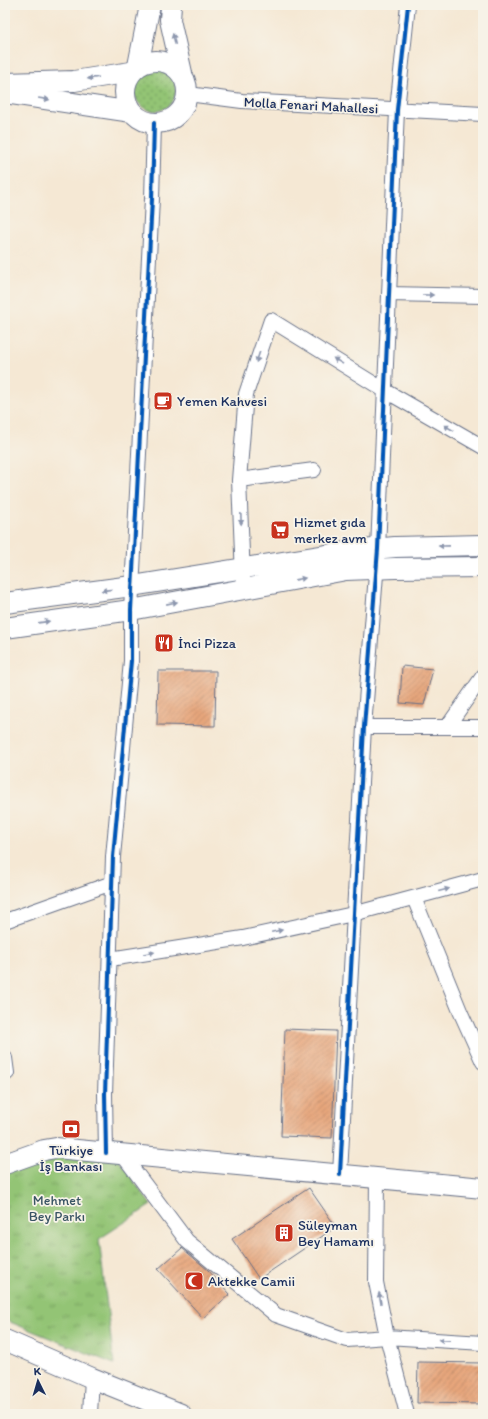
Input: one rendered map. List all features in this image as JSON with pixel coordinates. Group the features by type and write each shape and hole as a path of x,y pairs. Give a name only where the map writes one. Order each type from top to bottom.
{"main road":[{"path":"135,69 150,5"},
{"path":"170,5 170,20 182,73"},
{"path":"157,60 167,62 175,66 182,73 186,80 188,94 186,104 173,119 154,123 138,117 132,112 125,96 125,88 127,80 135,69 147,61 157,60"},
{"path":"5,83 74,81 135,69"},
{"path":"5,93 132,112"},
{"path":"5,603 132,586 351,551 483,546"},
{"path":"5,628 131,610 346,570 483,567"},
{"path":"5,1164 44,1150 56,1148 483,1188"},
{"path":"5,1340 92,1378 181,1414"}],"street":[{"path":"340,1174 364,727 377,569 397,110 408,5"},
{"name":"Molla Fenari Mahallesi","path":"188,94 242,101 483,114"},
{"path":"154,123 152,198 132,586 131,661 113,857 106,1094 114,1154 188,1241 276,1316 347,1340 387,1337 483,1342"},
{"path":"389,294 483,296"},
{"path":"244,589 239,480 246,394 271,320 384,390 483,447"},
{"path":"239,480 314,470"},
{"path":"447,727 483,676"},
{"path":"364,727 483,727"},
{"path":"110,959 243,938 353,914 483,879"},
{"path":"5,921 112,883"},
{"path":"414,898 460,1011 483,1062"},
{"path":"5,1058 7,1073"},
{"path":"378,1178 376,1282 387,1337 407,1414"},
{"path":"90,1414 92,1378"}],"green space":[{"path":"155,69 170,75 176,90 170,105 155,111 140,105 134,90 140,75"},
{"name":"Mehmet Bey Parkı","path":"58,1153 118,1159 151,1205 99,1239 114,1364 5,1320 5,1170"}],"building":[{"path":"402,666 433,669 424,705 400,703"},
{"path":"158,671 216,671 215,726 157,725"},
{"path":"285,1029 336,1031 332,1138 281,1136"},
{"name":"Süleyman Bey Hamamı","path":"309,1188 336,1227 259,1279 232,1239"},
{"name":"Aktekke Camii","path":"182,1248 208,1270 230,1294 203,1318 158,1269"},
{"path":"418,1362 483,1363 483,1404 417,1403"}],"cycle path":[{"path":"340,1174 364,727 378,549 397,110 408,5"},
{"path":"106,1153 105,1094 113,857 131,661 131,610 152,199 154,123"}],"place":[{"name":"Yemen Kahvesi","path":"163,401"},
{"name":"Hizmet gıda merkez avm","path":"280,530"},
{"name":"İnci Pizza","path":"164,643"},
{"name":"Türkiye İş Bankası","path":"71,1129"},
{"name":"Süleyman Bey Hamamı","path":"284,1233"},
{"name":"Aktekke Camii","path":"194,1281"}]}
